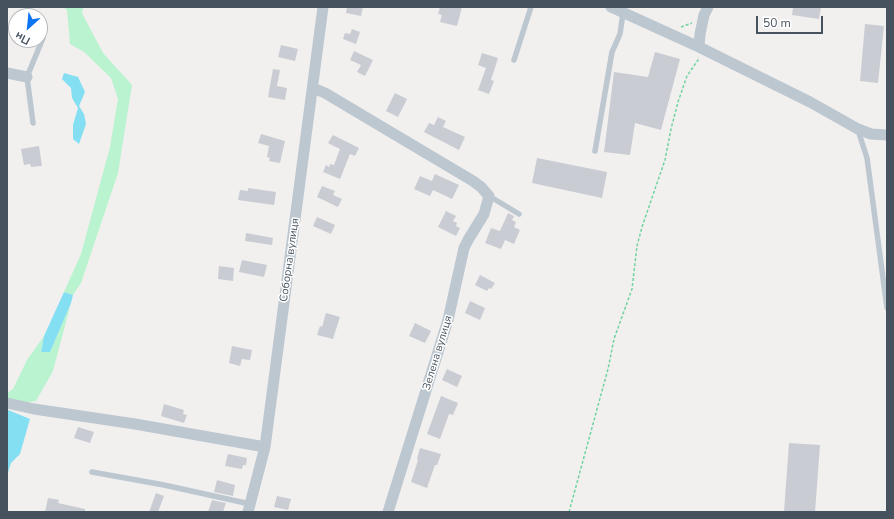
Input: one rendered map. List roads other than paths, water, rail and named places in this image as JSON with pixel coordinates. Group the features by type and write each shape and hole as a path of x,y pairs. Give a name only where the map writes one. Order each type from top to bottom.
{"street":[{"name":"Соборна вулиця","path":"250,508 265,447 323,7"},
{"path":"611,7 699,47 810,102 858,129 871,134 887,136"},
{"path":"699,47 700,34 706,11"},
{"path":"7,73 27,77"},
{"path":"313,88 325,93 473,181 489,196"},
{"name":"Зелена вулиця","path":"388,512 448,320 464,248 484,214 489,196"},
{"path":"7,403 34,410 136,424 265,447"}],"lane":[{"path":"514,60 531,7"},
{"path":"595,152 612,52 620,34 623,12"},
{"path":"33,123 27,77 39,48"},
{"path":"858,129 867,158 887,308"},
{"path":"489,196 519,214"},
{"path":"92,472 164,485 250,508"}],"water":[{"path":"64,73 78,77 85,92 79,106 84,114 86,124 79,144 73,139 73,125 78,108 72,98 71,88 62,79"},
{"path":"64,292 73,295 71,303 50,352 41,352 44,336"},
{"path":"8,410 30,419 20,454 11,463 7,476"}]}
